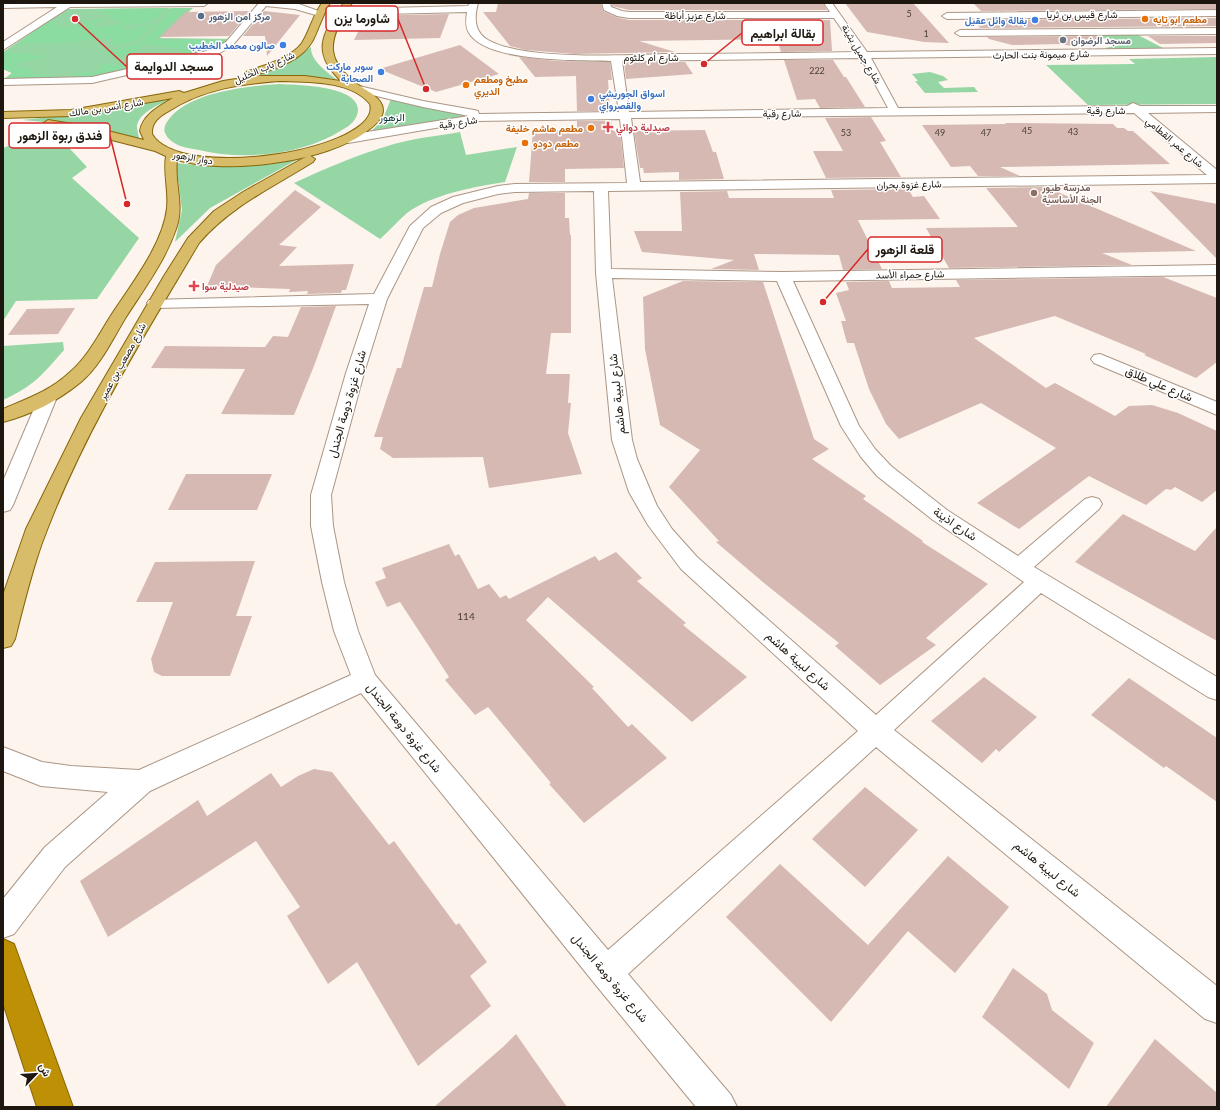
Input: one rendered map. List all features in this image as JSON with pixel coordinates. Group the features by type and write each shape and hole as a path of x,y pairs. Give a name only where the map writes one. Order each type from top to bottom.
{"highway":[{"path":"3,955 55,1107"}],"main road":[{"name":"شارع باب الخليل","path":"221,86 276,64 304,47 319,13 326,3"},
{"path":"348,3 341,12 328,43 327,51 330,60 337,71 356,88"},
{"name":"دوار الزهور","path":"294,78 330,81 356,88 370,96 376,104 377,112 372,121 363,130 348,139 327,148 298,155 240,162 200,161 172,155 156,147 147,137 146,127 153,116 172,103 207,89 258,80 294,78"},
{"name":"شارع أنس بن مالك","path":"3,115 87,111 207,89"},
{"name":"شارع أنس بن مالك","path":"3,124 42,124 73,127 156,147"},
{"name":"شارع مصعب بن عمير","path":"3,639 13,600 37,530 112,376 155,303 205,226 223,210 244,195 307,161 327,148"},
{"path":"3,416 48,397 76,377 93,357 154,260 169,229 174,207 170,168 172,155"}],"street":[{"path":"3,4 67,5 204,3"},
{"path":"3,82 92,80 214,52 229,44 264,3 296,6 319,13"},
{"name":"شارع عزيز أباظة","path":"606,3 607,8 613,12 629,15 837,15"},
{"name":"شارع جميل بثينة","path":"828,3 864,55 893,107"},
{"path":"3,47 22,33 67,5"},
{"path":"341,12 473,6"},
{"name":"شارع أم كلثوم","path":"473,6 472,26 474,33 481,39 495,46 534,56 616,58 864,55"},
{"path":"939,7 977,55"},
{"path":"1052,7 1060,14"},
{"name":"شارع قيس بن ثريا","path":"947,16 1217,13"},
{"path":"960,33 1217,31"},
{"path":"3,34 22,33"},
{"name":"شارع ميمونة بنت الحارث","path":"864,55 977,55 1217,51"},
{"path":"616,58 625,113 634,187"},
{"name":"شارع رقية","path":"356,88 423,104 476,113 1134,108 1217,105"},
{"name":"شارع رقية","path":"348,139 476,118 893,107 1217,109"},
{"name":"شارع عمر القطامي","path":"1134,108 1217,178"},
{"name":"شارع غزوة بحران","path":"601,187 1217,178"},
{"name":"شارع لبيبة هاشم","path":"601,187 604,273 622,440 629,466 642,500 666,537 689,563 876,731 1217,1007"},
{"name":"شارع غزوة دومة الجندل","path":"601,187 498,190 472,196 441,207 426,217 417,226 379,299 321,495 322,526 333,582 346,631 364,680 606,973 719,1107"},
{"name":"شارع حمراء الأسد","path":"604,273 783,277 1217,270"},
{"name":"شارع اذينة","path":"783,277 850,426 868,453 884,471 940,515 1029,574 1217,690"},
{"path":"155,303 379,299"},
{"name":"شارع علي طلاق","path":"1100,359 1217,409"},
{"path":"3,505 48,397"},
{"path":"606,973 876,731 1029,574 1092,504"},
{"path":"3,923 55,857 140,782 364,680"},
{"path":"3,759 41,774 71,778 140,782"}],"green space":[{"path":"168,8 151,21 120,27 127,30 155,23 136,40 125,44 111,45 112,38 59,43 18,43 50,20 63,28 99,19 103,21 91,24 98,28 123,23 95,9"},
{"path":"173,8 186,8 154,40 226,40 208,52 78,80 44,80 76,77 73,74 92,72 99,70 101,68 99,67 108,64 113,66 133,60 127,57 113,57 104,53 134,44 144,46 133,52 172,57 186,50 137,43 148,36"},
{"path":"193,8 160,38 234,39 205,57 83,80 3,80 12,73 3,69 3,52 66,9"},
{"path":"1093,35 1138,35 1165,49 1108,50 1105,48 1124,44"},
{"path":"311,47 311,52 316,61 323,69 336,79 279,76 244,79 283,65"},
{"path":"3,52 30,54 45,57 12,64 24,69 31,67 35,69 27,71 38,75 45,74 51,76 42,79 44,80 3,80 12,73 3,69"},
{"path":"1217,57 1217,104 1088,105 1046,65 1135,64 1129,59"},
{"path":"930,72 943,76 948,80 938,82 944,88 974,87 978,92 925,93 915,81 918,81 912,74"},
{"path":"279,84 324,88 347,95 355,101 358,109 357,116 348,126 326,138 309,145 272,154 234,155 189,148 175,144 164,131 169,119 178,110 190,102 220,92"},
{"path":"172,98 151,109 142,117 137,126 139,139 69,124 22,120 98,112"},
{"path":"391,99 470,116 369,133 382,121"},
{"path":"460,132 466,155 517,147 505,182 454,192 417,206 407,213 380,239 294,183 368,152 394,144"},
{"path":"56,134 87,167 72,178 139,238 97,299 16,301 3,321 3,148 21,141"},
{"path":"302,157 210,208 175,242 182,210 176,163 225,166"},
{"path":"63,342 64,350 37,379 23,390 3,400 3,346"}],"building":[{"path":"498,3 601,3 603,11 616,17 629,20 830,20 832,51 781,52 777,39 639,41 675,52 574,54 526,50 510,46 483,12 496,12"},
{"path":"612,3 823,3 827,10 629,10 612,6"},
{"path":"845,3 913,3 949,43 924,42 867,32"},
{"path":"973,3 1217,3 1217,9 981,11"},
{"path":"250,11 229,36 160,37 186,12"},
{"path":"264,11 300,15 267,56 265,36 243,36"},
{"path":"449,14 440,38 354,40 366,16"},
{"path":"1217,18 1217,26 980,28 976,22 978,20"},
{"path":"1100,36 1095,45 1071,46 1062,44 1012,45 989,39 987,37"},
{"path":"1148,36 1217,36 1217,43 1160,44"},
{"path":"460,45 499,74 436,92 379,69"},
{"path":"519,57 557,61 610,62 612,80 608,80 610,111 577,111 576,76 535,77"},
{"path":"784,60 833,60 865,107 820,108 815,99 797,100"},
{"path":"624,62 685,62 693,74 626,79"},
{"path":"871,117 886,141 880,142 901,177 826,178 813,151 843,151 825,118"},
{"path":"577,121 611,121 613,131 620,131 624,168 565,169 565,182 529,182 533,130 577,130"},
{"path":"1005,123 1113,124 1117,128 1124,128 1128,131 1133,131 1170,164 1000,167 1020,176 978,176 970,166 951,167 922,125 1006,124"},
{"path":"705,130 713,152 716,152 724,179 679,180 679,172 644,173 643,168 640,168 634,131"},
{"path":"1046,187 1196,251 1102,253 1132,265 949,268 926,228 1018,227 986,188"},
{"path":"908,189 913,197 924,196 940,219 858,220 882,269 843,270 839,255 754,254 759,270 711,269 734,260 642,252 634,231 682,231 680,192 727,191 729,198 834,198 831,190"},
{"path":"295,190 321,207 279,245 297,247 279,266 354,264 346,290 342,290 341,293 307,294 308,291 289,292 290,289 207,286 216,265"},
{"path":"1150,191 1217,204 1217,259"},
{"path":"529,193 565,193 565,218 569,218 571,235 571,333 551,333 546,374 570,374 568,403 571,403 568,433 582,474 489,488 483,457 393,458 380,449 383,437 374,437 397,368 401,368 424,287 432,287 450,222 458,215 474,208 528,199"},
{"path":"1163,277 1217,298 1217,362 1196,378 1144,355 1146,354 1055,316 974,338 1046,388 1055,383 1115,416 1129,406 1152,405 1178,413 1217,431 1217,490 1202,502 1175,487 1171,490 1166,489 1146,505 1089,476 1019,529 977,503 1056,448 981,403 899,439 886,424 869,389 854,343 847,343 841,321 846,321 836,293 849,290 846,282 889,281 892,288 960,287 956,280"},
{"path":"683,281 763,282 814,439 829,449 812,459 866,496 863,499 923,541 922,542 988,584 926,638 936,645 880,685 835,646 839,643 764,583 716,542 719,541 669,487 700,450 660,425 645,349 643,297"},
{"path":"336,306 294,415 221,414 245,369 151,368 165,346 265,347 273,336 288,337 301,307"},
{"path":"75,308 58,334 8,335 27,309"},
{"path":"186,474 272,474 257,510 168,510"},
{"path":"1123,514 1195,551 1217,527 1217,641 1075,562"},
{"path":"449,544 455,556 459,554 478,589 489,584 500,598 506,595 509,599 595,556 599,561 616,552 642,578 637,581 686,623 683,625 747,677 692,722 548,597 526,620 594,687 592,688 628,727 632,724 667,758 584,823 549,784 551,783 488,707 475,715 445,680 449,677 400,602 387,607 375,582 386,578 382,568"},
{"path":"255,561 236,616 252,616 230,676 162,676 154,672 151,659 173,602 136,602 155,562"},
{"path":"984,677 1037,717 999,752 996,749 982,763 931,721"},
{"path":"1129,678 1217,738 1217,802 1166,766 1164,768 1091,715"},
{"path":"314,769 332,772 389,845 394,841 456,925 459,923 487,962 470,976 491,1006 418,1066 357,962 328,984 287,916 300,907 256,841 108,937 80,881 198,800 207,816 271,773 281,787 298,776"},
{"path":"865,787 918,830 865,887 812,839"},
{"path":"948,856 1009,907 955,973 908,931 831,1022 726,917 780,864 868,945"},
{"path":"1013,968 1047,994 1052,1010 1094,1043 1069,1089 982,1017"},
{"path":"516,1034 567,1107 434,1107 504,1046"},
{"path":"1155,1039 1217,1093 1217,1107 1106,1107"}],"place":[{"name":"مركز امن الزهور","path":"201,16"},
{"name":"مسجد الدوايمة","path":"75,19"},
{"name":"مطعم ابو تايه","path":"1145,19"},
{"name":"بقالة وائل عقيل","path":"1035,20"},
{"name":"مسجد الرضوان","path":"1063,40"},
{"name":"صالون محمد الخطيب","path":"283,45"},
{"name":"بقالة ابراهيم","path":"704,64"},
{"name":"سوبر ماركت الصحابة","path":"381,72"},
{"name":"مطبخ ومطعم الديري","path":"466,85"},
{"name":"شاورما يزن","path":"426,89"},
{"name":"اسواق الجوريشي والقصرواي","path":"591,99"},
{"name":"صيدلية دوائي","path":"608,127"},
{"name":"مطعم هاشم خليفة","path":"591,128"},
{"name":"مطعم دودو","path":"525,143"},
{"name":"مدرسة طيور الجنة الأساسية","path":"1034,193"},
{"name":"فندق ربوة الزهور","path":"127,204"},
{"name":"صيدلية سوا","path":"194,286"},
{"name":"قلعة الزهور","path":"823,302"}],"district":[{"name":"الزهور","path":"392,117"}]}
